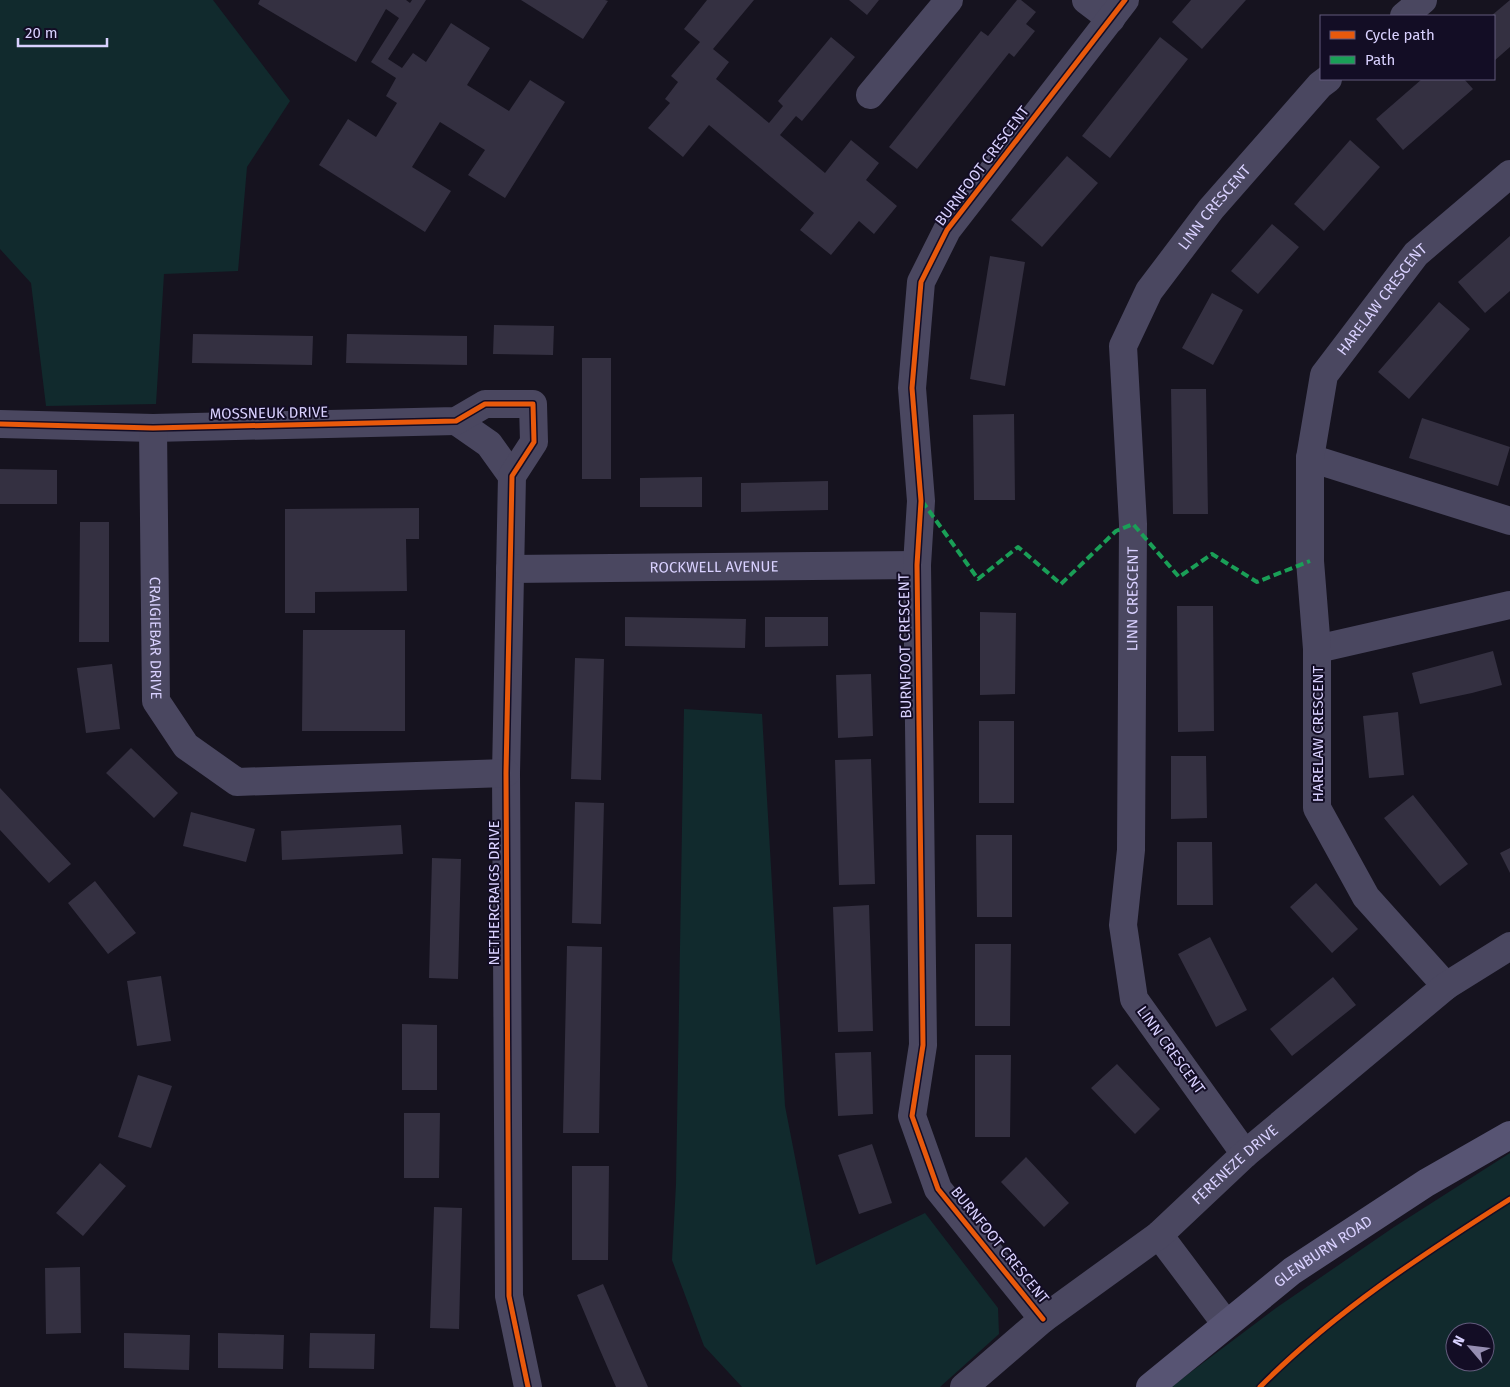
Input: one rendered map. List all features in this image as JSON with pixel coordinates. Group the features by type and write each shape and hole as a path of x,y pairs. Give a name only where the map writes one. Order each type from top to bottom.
{"street":[{"path":"870,95 949,0"},
{"path":"1086,0 1118,10"},
{"path":"1405,15 1423,0"},
{"name":"BURNFOOT CRESCENT","path":"1043,1319 938,1189 912,1116 922,1045 916,565 921,501 912,388 921,282 947,230 1118,10"},
{"name":"LINN CRESCENT","path":"1245,1154 1134,999 1124,934 1123,925 1130,850 1133,524 1123,346 1149,291 1200,224 1320,85 1327,80"},
{"name":"HARELAW CRESCENT","path":"1446,986 1366,897 1317,808 1317,649 1310,561 1310,458 1324,375 1416,254 1510,174"},
{"name":"MOSSNEUK DRIVE","path":"0,424 153,428 456,421 485,404 533,404 534,442 512,476"},
{"path":"456,421 489,444 512,476"},
{"name":"CRAIGIEBAR DRIVE","path":"153,428 156,701 186,746 237,782 506,773"},
{"path":"1310,458 1510,522"},
{"name":"NETHERCRAIGS DRIVE","path":"512,476 506,773 509,1296 528,1387"},
{"name":"ROCKWELL AVENUE","path":"510,569 916,565"},
{"name":"HARELAW CRESCENT","path":"1317,649 1510,605"},
{"name":"FERENEZE DRIVE","path":"964,1387 1043,1319 1158,1235 1245,1154 1446,986 1510,946"},
{"name":"GLENBURN ROAD","path":"1150,1387 1292,1271 1426,1183 1510,1135"},
{"path":"1158,1235 1226,1324"}],"green space":[{"path":"0,0 213,0 290,101 247,167 238,271 164,274 156,404 46,406 31,283 0,249"},
{"path":"684,709 762,714 785,1106 816,1265 925,1213 998,1308 999,1334 940,1387 742,1387 704,1346 672,1260 676,1184"},
{"path":"1510,1153 1510,1387 1171,1387 1276,1308 1394,1227"}],"building":[{"path":"260,0 406,0 410,3 412,0 426,0 388,59 402,68 413,53 426,62 451,23 490,48 467,85 509,111 530,80 565,102 505,198 468,175 485,150 440,122 412,167 451,191 425,232 319,165 348,119 376,137 397,103 386,96 396,78 371,62 399,18 386,9 356,62 258,4"},
{"path":"521,0 605,0 608,1 583,39"},
{"path":"707,0 754,0 713,49 729,62 716,79 769,123 783,106 778,101 831,37 855,57 802,121 796,116 780,135 825,173 851,140 879,163 866,180 897,206 874,234 859,221 831,255 800,230 814,213 709,125 683,157 648,128 670,103 665,99 678,82 671,76 700,42 684,29"},
{"path":"849,0 879,0 867,15"},
{"path":"1017,0 1021,0 1036,12 1026,24 1035,31 1014,57 1009,53 917,169 889,147 981,31 988,36"},
{"path":"1191,0 1246,0 1202,49 1172,22"},
{"path":"1510,0 1510,47 1495,60 1495,15 1492,15"},
{"path":"1160,37 1188,59 1110,158 1082,136"},
{"path":"1421,80 1465,80 1473,89 1403,150 1376,119"},
{"path":"1350,140 1380,167 1324,231 1294,204"},
{"path":"1067,156 1098,183 1042,247 1011,220"},
{"path":"1272,224 1299,247 1258,294 1231,271"},
{"path":"1510,236 1510,291 1485,313 1458,282"},
{"path":"990,256 1025,262 1005,386 970,379"},
{"path":"1212,293 1243,310 1213,365 1182,348"},
{"path":"1439,302 1470,329 1409,399 1378,372"},
{"path":"494,325 554,326 553,355 493,354"},
{"path":"193,334 313,336 312,365 192,363"},
{"path":"347,334 467,336 467,365 346,363"},
{"path":"582,358 611,358 611,479 582,479"},
{"path":"1171,389 1206,389 1208,514 1173,514"},
{"path":"1014,414 1015,500 974,500 973,415"},
{"path":"1422,418 1510,447 1498,486 1409,458"},
{"path":"0,469 57,470 57,504 0,504"},
{"path":"702,477 702,507 640,507 640,478"},
{"path":"828,481 828,510 741,512 741,483"},
{"path":"419,508 419,539 406,539 407,591 315,592 315,613 285,613 285,509"},
{"path":"80,522 109,522 109,642 79,642"},
{"path":"1177,606 1213,606 1214,731 1178,732"},
{"path":"980,612 1016,613 1015,694 980,695"},
{"path":"625,617 746,619 745,648 625,646"},
{"path":"765,617 828,617 828,646 765,647"},
{"path":"303,630 405,630 405,731 302,731"},
{"path":"1493,651 1502,685 1420,704 1412,673"},
{"path":"575,658 604,659 601,780 571,779"},
{"path":"112,664 120,729 86,733 77,668"},
{"path":"871,674 873,736 838,738 836,675"},
{"path":"1398,712 1404,775 1369,778 1363,716"},
{"path":"979,721 1014,721 1014,803 979,803"},
{"path":"131,748 178,793 154,818 106,773"},
{"path":"1171,756 1206,756 1207,818 1171,819"},
{"path":"871,759 875,884 839,885 835,760"},
{"path":"0,788 71,864 49,883 0,830"},
{"path":"1413,795 1468,864 1440,886 1384,818"},
{"path":"575,802 604,803 601,924 572,923"},
{"path":"191,812 255,829 246,862 183,846"},
{"path":"401,825 403,854 282,860 281,831"},
{"path":"976,835 1012,835 1012,917 977,917"},
{"path":"1177,842 1212,842 1213,905 1177,905"},
{"path":"1510,848 1510,873 1500,853"},
{"path":"432,858 461,859 458,979 429,978"},
{"path":"95,881 136,933 108,954 68,903"},
{"path":"1316,883 1358,929 1332,953 1290,907"},
{"path":"869,905 873,1031 838,1032 833,907"},
{"path":"1210,937 1247,1010 1216,1027 1178,954"},
{"path":"975,944 1011,944 1010,1026 975,1026"},
{"path":"567,946 602,947 599,1133 563,1133"},
{"path":"161,976 171,1041 137,1046 127,981"},
{"path":"1333,977 1356,1005 1292,1056 1270,1029"},
{"path":"402,1024 437,1025 437,1090 402,1090"},
{"path":"871,1052 873,1114 838,1116 835,1053"},
{"path":"975,1055 1011,1055 1010,1137 975,1137"},
{"path":"1117,1064 1160,1109 1135,1134 1091,1088"},
{"path":"138,1075 172,1086 151,1148 118,1137"},
{"path":"404,1113 440,1113 439,1178 404,1178"},
{"path":"872,1144 892,1203 859,1214 838,1155"},
{"path":"1026,1157 1069,1203 1044,1227 1001,1182"},
{"path":"100,1163 126,1186 83,1236 56,1213"},
{"path":"572,1166 609,1166 608,1260 572,1260"},
{"path":"434,1207 462,1208 459,1329 430,1328"},
{"path":"80,1267 81,1333 46,1334 45,1268"},
{"path":"603,1284 648,1387 616,1387 577,1295"},
{"path":"124,1333 190,1335 189,1370 124,1368"},
{"path":"218,1333 284,1335 283,1369 218,1368"},
{"path":"310,1333 375,1334 374,1369 309,1368"}],"marked path":[{"path":"922,501 978,579 1018,547 1061,584 1116,531 1133,524 1179,577 1212,554 1257,582 1310,561"}],"cycle path":[{"path":"1043,1319 938,1189 912,1116 923,1045 917,565 921,501 912,388 921,282 947,230 1125,0"},
{"path":"0,424 153,428 456,421 485,404 533,404 534,442 512,476 506,773 509,1296 528,1387"},
{"path":"1260,1387 1288,1360 1348,1309 1444,1241 1510,1199"}]}
